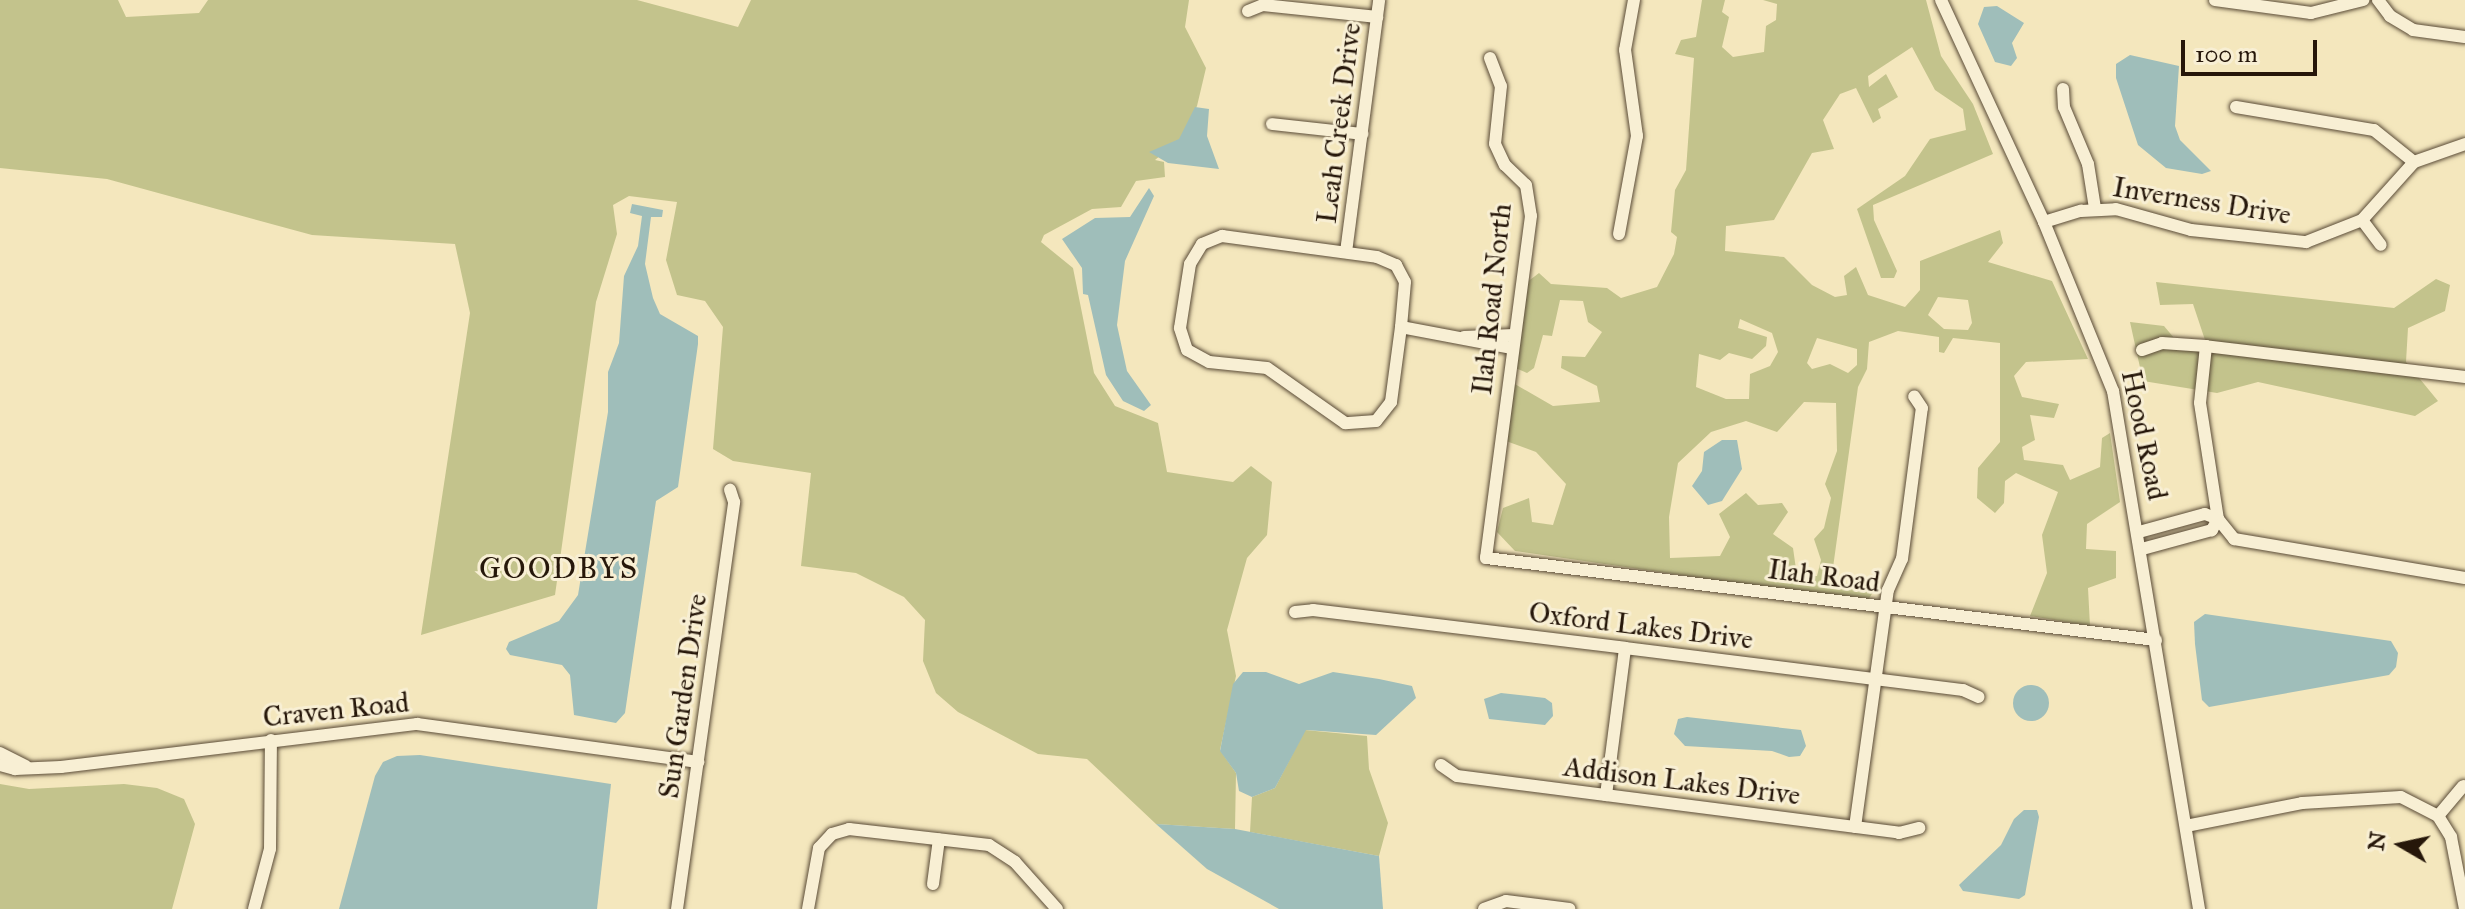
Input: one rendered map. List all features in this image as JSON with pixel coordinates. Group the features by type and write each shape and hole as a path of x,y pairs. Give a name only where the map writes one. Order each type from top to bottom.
{"street":[{"name":"Leah Creek Drive","path":"1346,252 1379,0"},
{"path":"1619,234 1637,136 1625,50 1634,0"},
{"name":"Hood Road","path":"1941,0 2044,222 2113,391 2142,549 2199,909"},
{"path":"2215,0 2311,13 2363,0"},
{"path":"2378,0 2390,16 2413,30 2465,37"},
{"path":"1248,11 1263,5 1377,17"},
{"name":"Ilah Road North","path":"1486,558 1530,198 1495,144 1501,86 1490,58"},
{"path":"2063,89 2064,107 2088,164 2095,208"},
{"path":"2236,107 2374,130 2414,162"},
{"path":"1272,124 1362,134"},
{"name":"Inverness Drive","path":"2044,222 2095,208 2131,212 2191,230 2292,242 2334,234 2362,220 2414,162 2465,144"},
{"path":"2362,220 2381,245"},
{"path":"1222,236 1346,252 1396,265 1405,282 1401,327 1391,402 1376,421 1345,423 1267,368 1197,359 1187,350 1180,328 1194,253 1210,239 1222,236"},
{"path":"1401,327 1513,342"},
{"path":"2142,350 2162,343 2206,346 2465,377"},
{"path":"2206,346 2200,403 2218,519 2223,530 2248,545 2465,578"},
{"path":"1855,827 1885,608 1902,559 1922,408 1914,396"},
{"name":"Sun Garden Drive","path":"677,909 734,502 730,490"},
{"path":"2139,532 2177,525 2205,514 2218,519"},
{"path":"2142,549 2212,530 2218,519"},
{"path":"2177,525 2180,540"},
{"name":"Ilah Road","path":"1486,558 2156,640"},
{"name":"Oxford Lakes Drive","path":"1295,612 1313,610 1625,648 1874,680 1979,697"},
{"path":"1606,795 1625,648"},
{"name":"Craven Road","path":"0,765 15,769 26,766 61,767 417,724 698,762"},
{"path":"254,909 270,849 271,740"},
{"name":"Craven Road","path":"0,753 26,766"},
{"name":"Addison Lakes Drive","path":"1441,765 1457,776 1899,833 1919,828"},
{"path":"2438,816 2463,786"},
{"path":"2186,826 2302,803 2391,796 2438,816 2455,850 2465,909"},
{"path":"808,909 815,856 824,839 849,829 939,839 999,850 1057,909"},
{"path":"933,884 939,839"},
{"path":"1484,909 1506,901 1569,909"}],"green space":[{"path":"0,0 118,0 126,17 199,13 208,0 637,0 738,27 751,0 1189,0 1185,27 1206,68 1197,106 1180,139 1155,160 1164,162 1165,177 1136,181 1121,207 1092,209 1044,235 1041,242 1073,268 1094,373 1115,406 1158,423 1167,472 1233,482 1251,466 1272,482 1267,535 1247,558 1227,630 1236,676 1220,750 1236,773 1235,829 1156,824 1087,759 1038,754 958,712 936,693 923,661 925,620 904,597 856,573 801,566 811,473 733,461 713,449 723,327 705,301 677,295 666,260 677,202 629,196 613,205 617,234 596,302 555,595 421,635 470,313 455,244 312,235 107,179 0,168"},
{"path":"1702,0 1725,0 1722,12 1729,17 1722,47 1733,57 1764,52 1766,26 1776,20 1777,4 1763,0 1926,0 1941,56 1973,104 1993,154 1873,205 1874,220 1897,271 1894,278 1881,278 1857,209 1905,176 1930,139 1966,130 1963,109 1935,90 1912,47 1868,76 1869,87 1886,74 1898,97 1878,109 1881,118 1873,123 1856,88 1840,94 1823,120 1834,149 1812,153 1774,220 1726,226 1725,251 1784,257 1812,285 1835,297 1847,295 1844,276 1856,267 1868,295 1905,307 1920,290 1920,261 2000,230 2003,243 1988,262 2052,281 2088,359 2026,362 2014,376 2022,397 2059,404 2054,418 2030,415 2035,440 2022,447 2024,460 2063,465 2070,480 2100,467 2102,438 2110,433 2120,502 2087,524 2086,549 2116,551 2116,578 2088,588 2090,626 2030,616 2047,573 2042,535 2058,492 2016,473 2005,481 2004,503 1995,513 1977,498 1978,468 2000,442 2000,343 1953,338 1944,353 1939,352 1939,337 1898,331 1869,342 1867,369 1858,387 1831,582 1876,587 1867,602 1515,551 1497,532 1503,508 1529,498 1532,522 1553,525 1566,484 1536,452 1506,441 1513,383 1553,406 1600,402 1597,386 1561,368 1562,356 1585,357 1602,332 1588,322 1583,301 1560,300 1552,336 1543,335 1534,368 1527,373 1513,367 1526,283 1539,273 1551,284 1607,288 1621,298 1657,287 1674,254 1677,237 1671,232 1675,190 1686,170 1694,58 1675,54 1681,40 1696,37","holes":["1938,297 1968,300 1972,323 1968,330 1944,329 1928,315","1740,319 1772,333 1778,352 1770,366 1750,374 1749,399 1726,399 1696,387 1699,354 1720,360 1729,353 1752,359 1766,346 1767,337 1738,328","1817,338 1857,349 1857,365 1848,373 1830,364 1812,369 1807,363","1804,402 1836,403 1837,451 1825,484 1831,498 1824,528 1814,539 1821,560 1817,576 1797,576 1793,548 1773,534 1788,512 1782,503 1758,505 1746,493 1719,514 1730,537 1720,556 1670,558 1669,517 1678,463 1711,432 1746,421 1777,432"]},
{"path":"2436,279 2450,285 2445,311 2408,328 2406,362 2438,401 2415,416 2258,382 2217,393 2143,381 2130,322 2164,326 2185,351 2206,343 2193,304 2160,305 2156,282 2394,308"},
{"path":"1305,730 1367,736 1369,769 1388,823 1379,856 1250,832 1252,797 1275,788"},
{"path":"0,784 29,789 124,784 157,788 184,799 195,824 172,909 0,909"}],"water":[{"path":"1997,6 2024,23 2012,43 2017,58 2011,66 1995,62 1978,24 1984,7"},
{"path":"2130,55 2179,66 2175,126 2180,140 2211,171 2202,174 2166,168 2138,145 2116,78 2116,64"},
{"path":"1195,107 1209,109 1207,136 1219,169 1168,163 1149,152 1179,139"},
{"path":"1149,188 1154,196 1125,261 1117,325 1127,371 1151,405 1144,411 1123,401 1106,375 1088,295 1083,294 1082,268 1062,239 1095,218 1130,217"},
{"path":"632,204 663,210 662,217 651,217 645,264 653,298 660,314 698,336 698,344 678,487 656,501 625,713 616,723 574,715 570,675 562,665 510,655 506,649 509,642 559,621 578,595 608,412 608,372 619,343 624,276 638,246 642,216 630,213"},
{"path":"1722,440 1737,440 1742,469 1722,501 1708,505 1692,486 1702,471 1704,452"},
{"path":"2205,614 2391,641 2398,653 2396,667 2389,675 2209,707 2202,700 2194,622"},
{"path":"1243,672 1266,672 1299,684 1333,672 1412,686 1416,698 1376,735 1306,730 1275,788 1252,797 1239,791 1236,773 1220,751 1233,684"},
{"path":"2031,685 2044,690 2049,703 2044,716 2031,721 2018,716 2013,703 2018,690"},
{"path":"1501,693 1545,698 1552,703 1553,716 1545,725 1489,719 1484,699"},
{"path":"1687,717 1801,730 1806,746 1800,756 1789,757 1772,751 1685,746 1674,734 1678,719"},
{"path":"420,755 611,784 597,909 339,909 375,776 383,762 397,756"},
{"path":"2024,810 2037,810 2039,817 2025,895 2019,899 1963,891 1959,885 2001,845 2014,819"},
{"path":"1156,824 1235,829 1379,856 1383,909 1279,909 1207,869"}],"district":[{"name":"GOODBYS","path":"559,568"}]}
